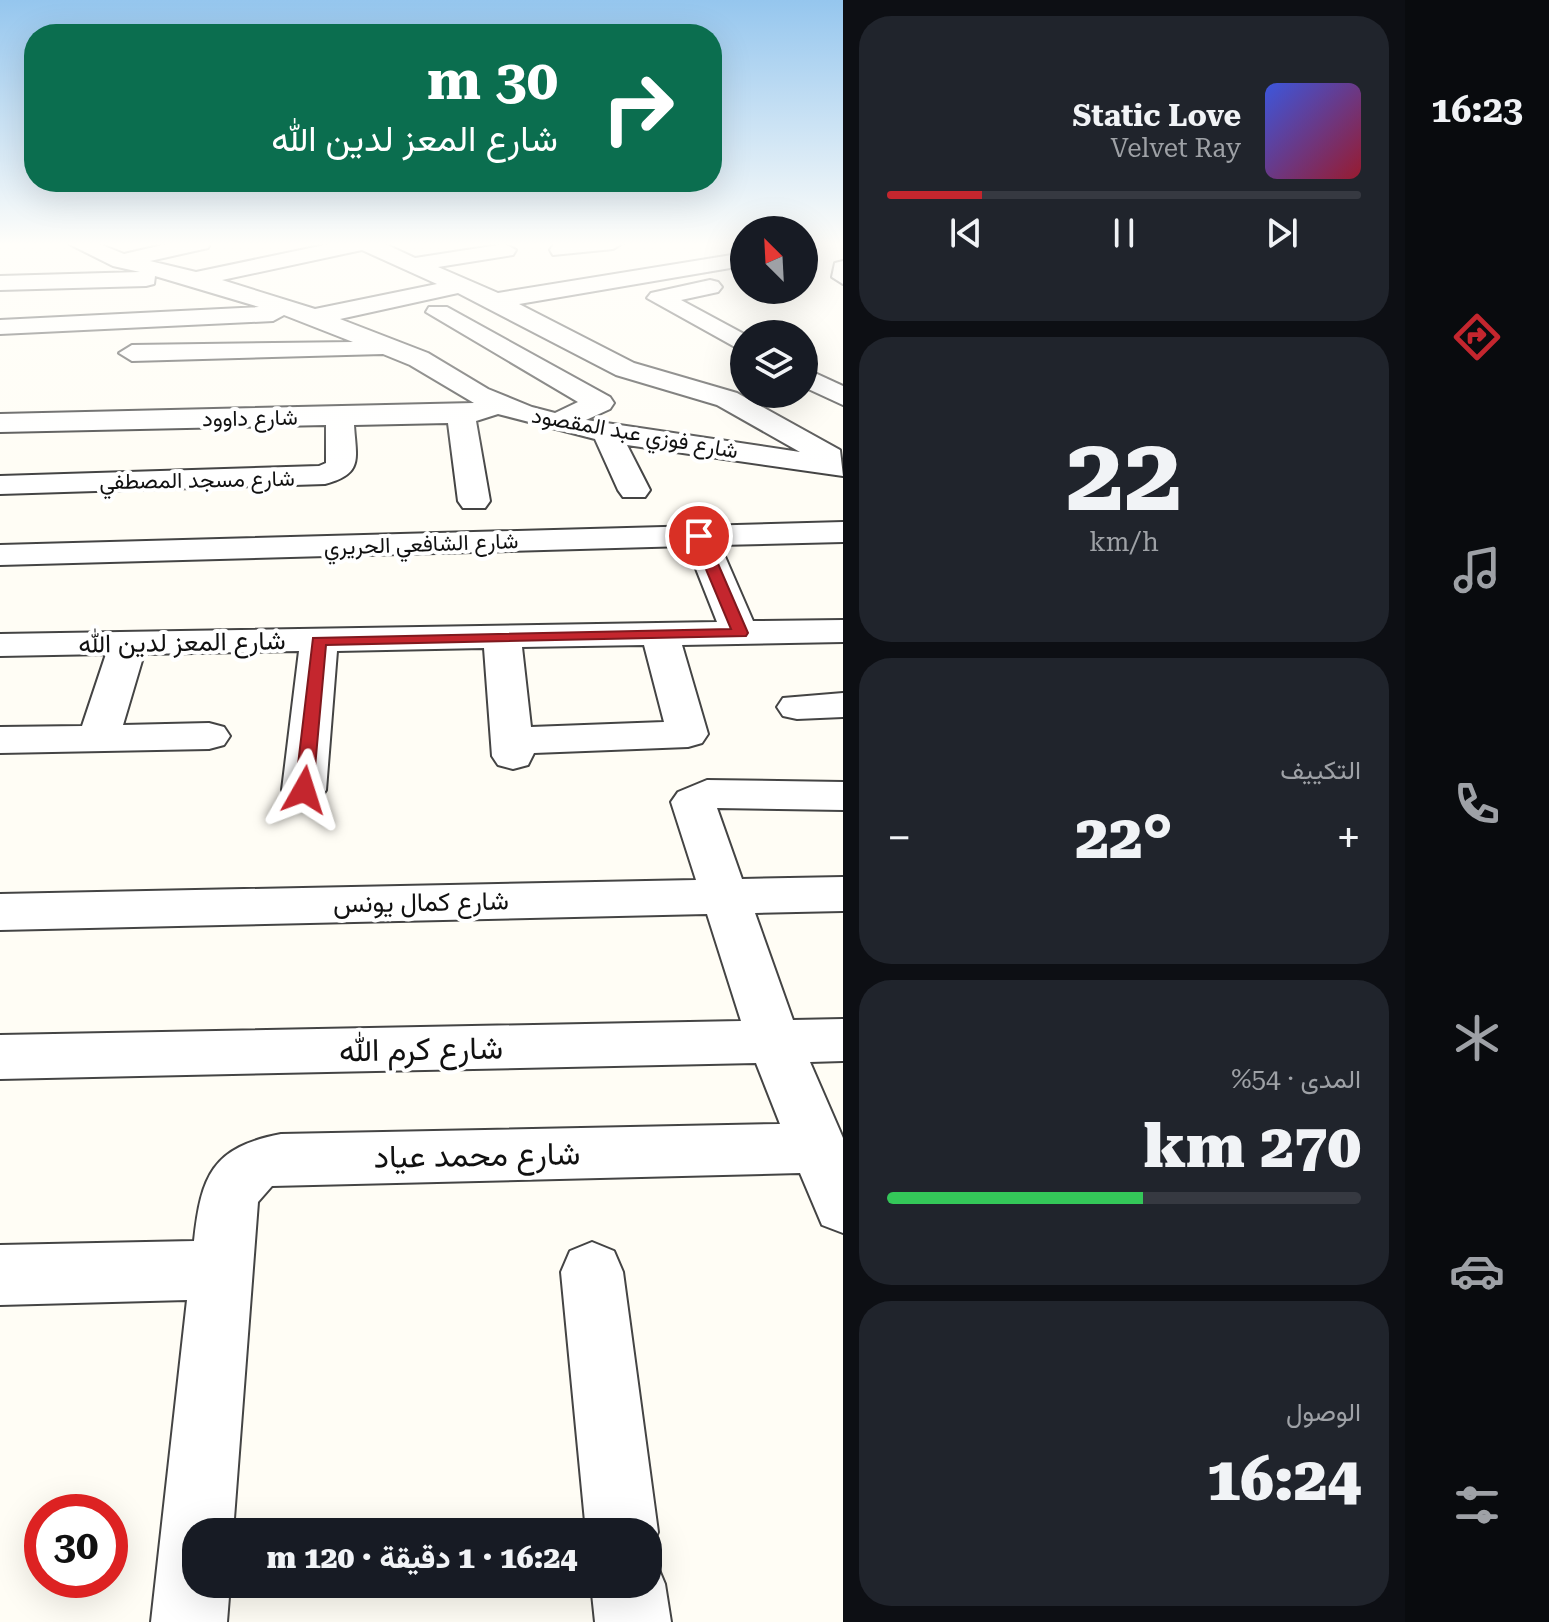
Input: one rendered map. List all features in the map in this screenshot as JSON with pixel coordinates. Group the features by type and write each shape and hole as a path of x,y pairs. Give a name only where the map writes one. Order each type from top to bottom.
{"street":[{"path":"0,327 228,319"},
{"name":"شارع فوزي عبد المقصود","path":"318,319 394,348 497,405 557,422 607,433 805,453"},
{"path":"450,319 600,403 557,422"},
{"path":"528,319 602,359 727,399 805,453 843,466"},
{"path":"697,319 730,336"},
{"path":"120,398 132,353 134,323"},
{"path":"132,353 394,348"},
{"path":"818,374 843,369"},
{"path":"818,383 843,397"},
{"name":"شارع داوود","path":"0,423 120,398 340,416 461,414 487,411 497,405"},
{"path":"461,414 474,501"},
{"name":"شارع مسجد المصطفي","path":"0,485 325,475 341,467 340,416"},
{"path":"607,433 634,490"},
{"path":"805,453 843,438"},
{"path":"805,453 833,514"},
{"name":"شارع الشافعي الحريري","path":"0,555 699,536 833,514"},
{"path":"699,536 740,633"},
{"name":"شارع المعز لدين الله","path":"0,645 843,631"},
{"path":"502,637 512,749 688,734 660,634"},
{"path":"304,790 319,641"},
{"path":"98,738 129,643"},
{"path":"797,707 843,705"},
{"path":"0,740 209,736"},
{"path":"843,796 707,794 695,799 723,895 774,1041 843,1206"},
{"name":"شارع كمال يونس","path":"0,912 843,894"},
{"name":"شارع كرم الله","path":"0,1057 843,1040"},
{"name":"شارع محمد عياد","path":"198,1518 230,1191 236,1179 256,1163 281,1159 818,1148"},
{"path":"0,1275 220,1270"},
{"path":"592,1272 620,1518"},
{"path":"189,1622 191,1598"},
{"path":"630,1598 633,1622"}],"route":[{"path":"304,790 319,641 740,633 699,536"}]}
